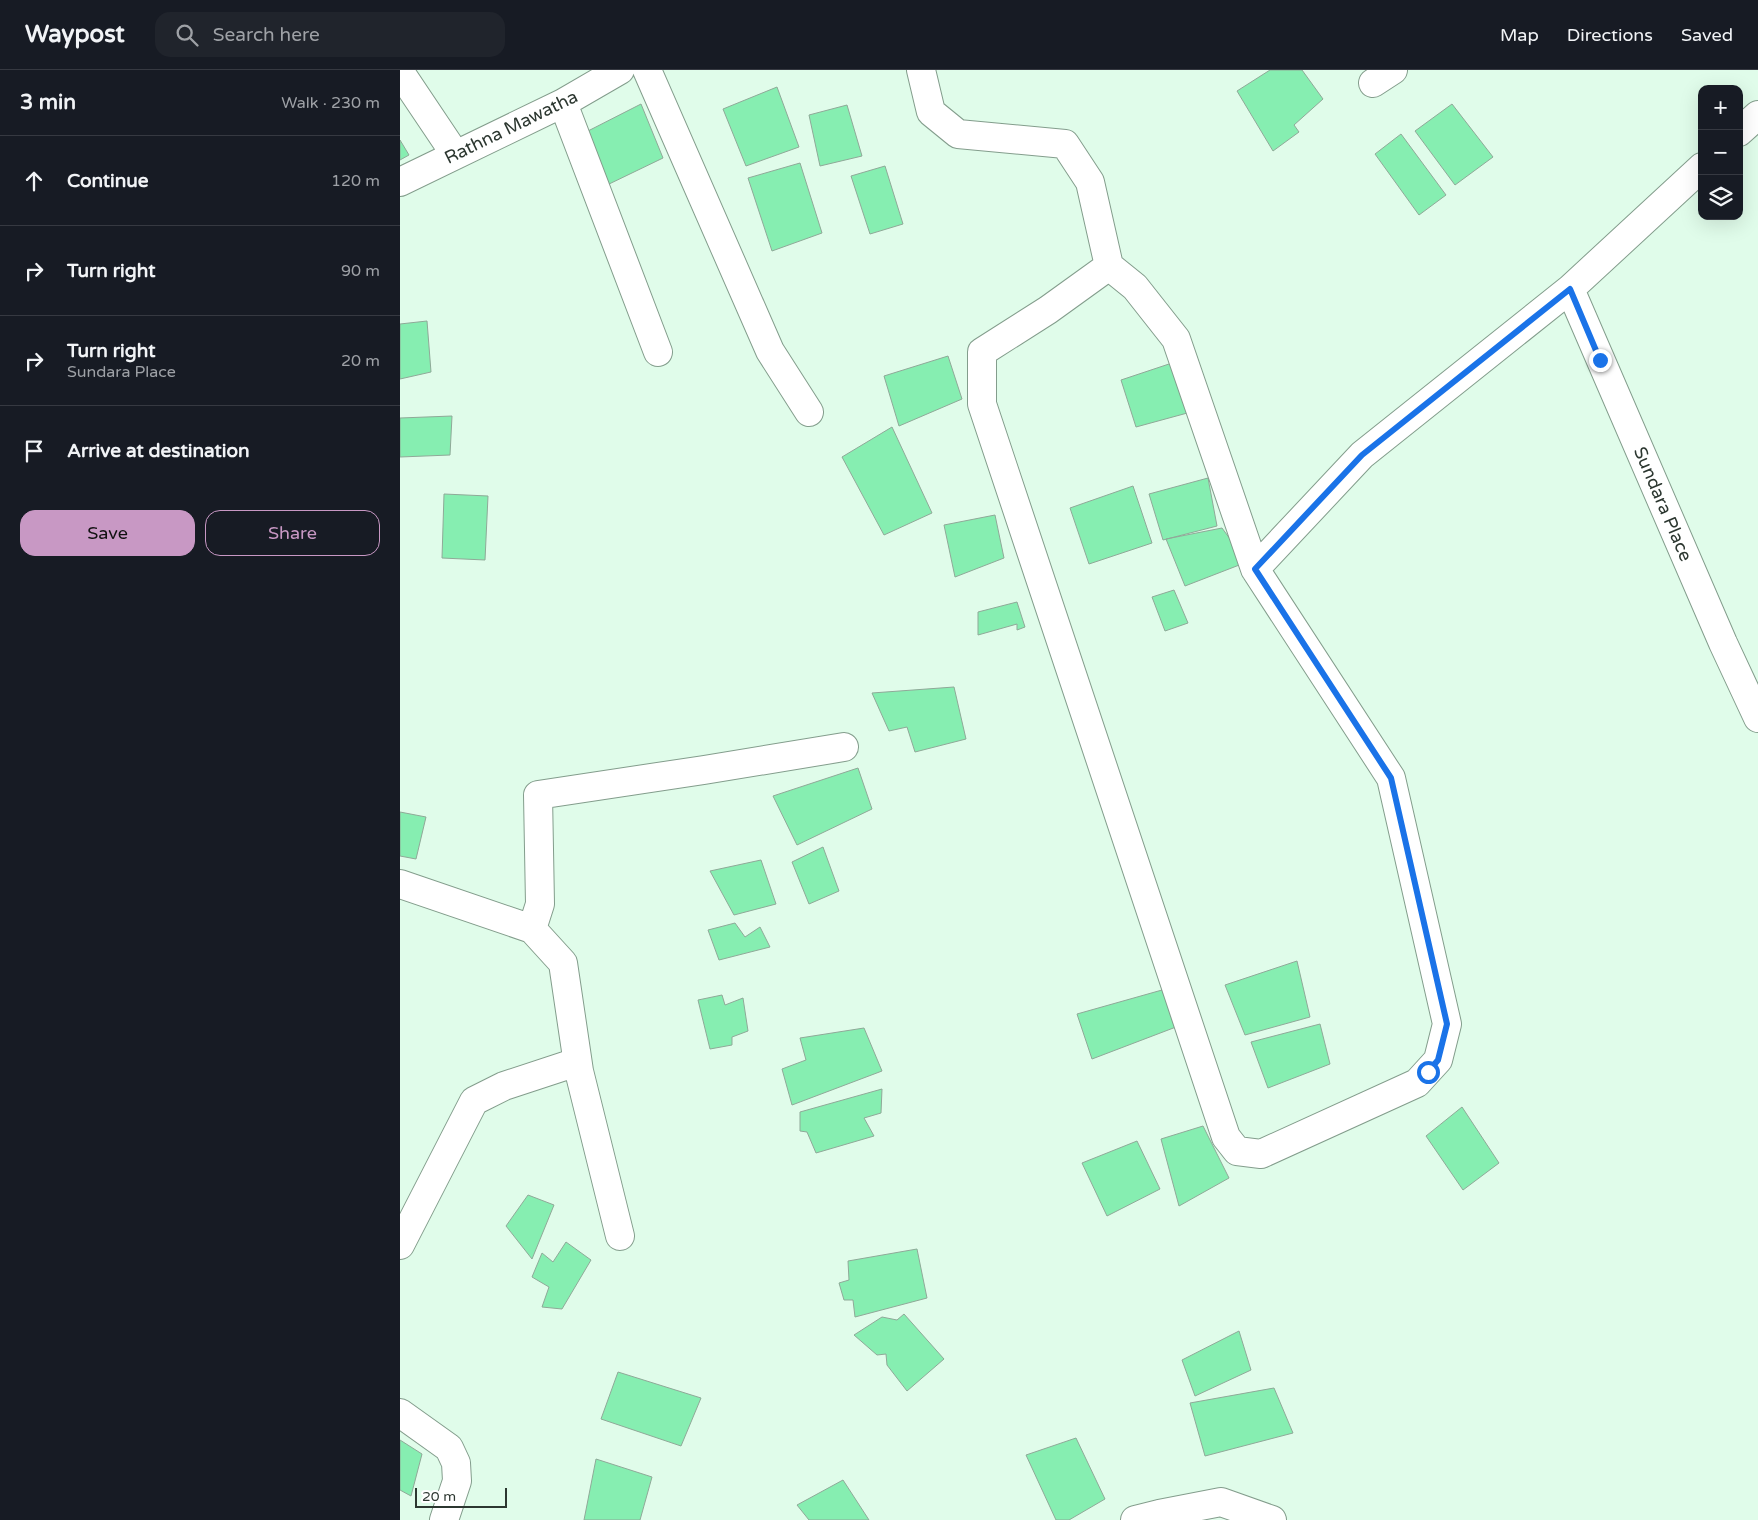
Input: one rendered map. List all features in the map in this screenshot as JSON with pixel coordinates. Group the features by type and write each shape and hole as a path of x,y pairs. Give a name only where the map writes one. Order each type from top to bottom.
{"street":[{"name":"Rathna Mawatha","path":"400,182 563,103 620,70"},
{"path":"647,70 770,351 809,412"},
{"path":"921,70 931,112 958,134 1065,144 1090,182 1109,266 1135,287 1176,339 1255,569 1391,778 1447,1024 1438,1060 1417,1083 1262,1154 1237,1151 1226,1137 982,404 982,352 1048,310 1109,266"},
{"path":"400,72 455,154"},
{"path":"563,103 658,352"},
{"path":"1741,130 1758,115"},
{"path":"1255,569 1362,455 1570,289 1698,171"},
{"name":"Sundara Place","path":"1570,289 1719,634 1758,718"},
{"path":"532,929 540,904 538,795 844,747"},
{"path":"400,884 532,929 563,963 577,1062 599,1159 620,1236"},
{"path":"400,1245 474,1101 504,1086 577,1062"},
{"path":"400,1414 449,1448 456,1463 457,1481 444,1520"},
{"path":"1135,1520 1221,1502 1272,1520"}],"building":[{"path":"1270,70 1302,70 1323,99 1294,125 1299,132 1273,151 1237,91"},
{"path":"777,87 799,147 746,166 723,109"},
{"path":"641,104 663,158 607,185 586,132"},
{"path":"1452,104 1493,157 1455,185 1415,131"},
{"path":"847,105 862,156 820,166 809,115"},
{"path":"1401,134 1446,195 1419,215 1375,154"},
{"path":"400,140 409,155 400,160"},
{"path":"800,163 822,233 772,251 748,178"},
{"path":"885,166 903,224 870,234 851,176"},
{"path":"427,321 431,372 400,379 400,324"},
{"path":"948,356 962,399 899,426 884,376"},
{"path":"1175,362 1191,412 1136,427 1121,380"},
{"path":"452,416 450,455 400,457 400,418"},
{"path":"892,427 932,513 884,535 842,457"},
{"path":"1208,478 1217,526 1163,540 1149,494"},
{"path":"1133,486 1152,543 1089,564 1070,508"},
{"path":"444,494 488,496 485,560 442,558"},
{"path":"995,515 1004,558 955,577 944,525"},
{"path":"1222,528 1247,562 1185,586 1166,539"},
{"path":"1174,590 1188,623 1165,631 1152,597"},
{"path":"1017,602 1025,627 1017,630 1017,624 978,635 978,612"},
{"path":"954,687 966,739 915,752 907,727 889,731 872,693"},
{"path":"858,768 872,809 797,845 773,796"},
{"path":"400,812 426,817 416,859 400,856"},
{"path":"823,847 839,891 809,904 792,862"},
{"path":"761,860 776,904 734,915 710,871"},
{"path":"735,923 745,937 760,927 770,947 719,960 708,930"},
{"path":"1297,961 1310,1017 1245,1035 1225,985"},
{"path":"1162,990 1176,1027 1092,1059 1077,1014"},
{"path":"722,995 725,1005 743,998 748,1031 732,1037 732,1045 710,1049 698,1000"},
{"path":"1320,1024 1330,1064 1268,1088 1251,1042"},
{"path":"864,1028 882,1071 792,1105 782,1069 806,1060 800,1038"},
{"path":"882,1089 881,1113 864,1118 874,1136 816,1153 807,1132 800,1131 800,1112"},
{"path":"1462,1107 1499,1163 1463,1190 1426,1136"},
{"path":"1203,1126 1229,1178 1179,1206 1161,1139"},
{"path":"1137,1141 1160,1189 1107,1216 1082,1163"},
{"path":"528,1195 554,1205 532,1259 506,1226"},
{"path":"566,1242 591,1260 562,1309 542,1307 549,1287 532,1277 542,1253 553,1262"},
{"path":"917,1249 927,1298 855,1317 853,1300 844,1300 839,1283 849,1280 848,1261"},
{"path":"904,1314 944,1359 907,1391 887,1365 886,1354 877,1355 854,1335 882,1317 897,1320"},
{"path":"1239,1331 1251,1370 1195,1396 1182,1360"},
{"path":"618,1372 701,1398 681,1446 601,1419"},
{"path":"1274,1388 1293,1433 1205,1456 1190,1403"},
{"path":"1076,1438 1105,1499 1069,1520 1056,1520 1026,1455"},
{"path":"400,1440 422,1454 411,1496 400,1490"},
{"path":"596,1459 652,1477 640,1520 584,1520"},
{"path":"843,1480 869,1520 809,1520 797,1505"}],"route":[{"path":"1428,1072 1438,1060 1447,1024 1391,778 1255,569 1362,455 1570,289 1600,360"}]}
